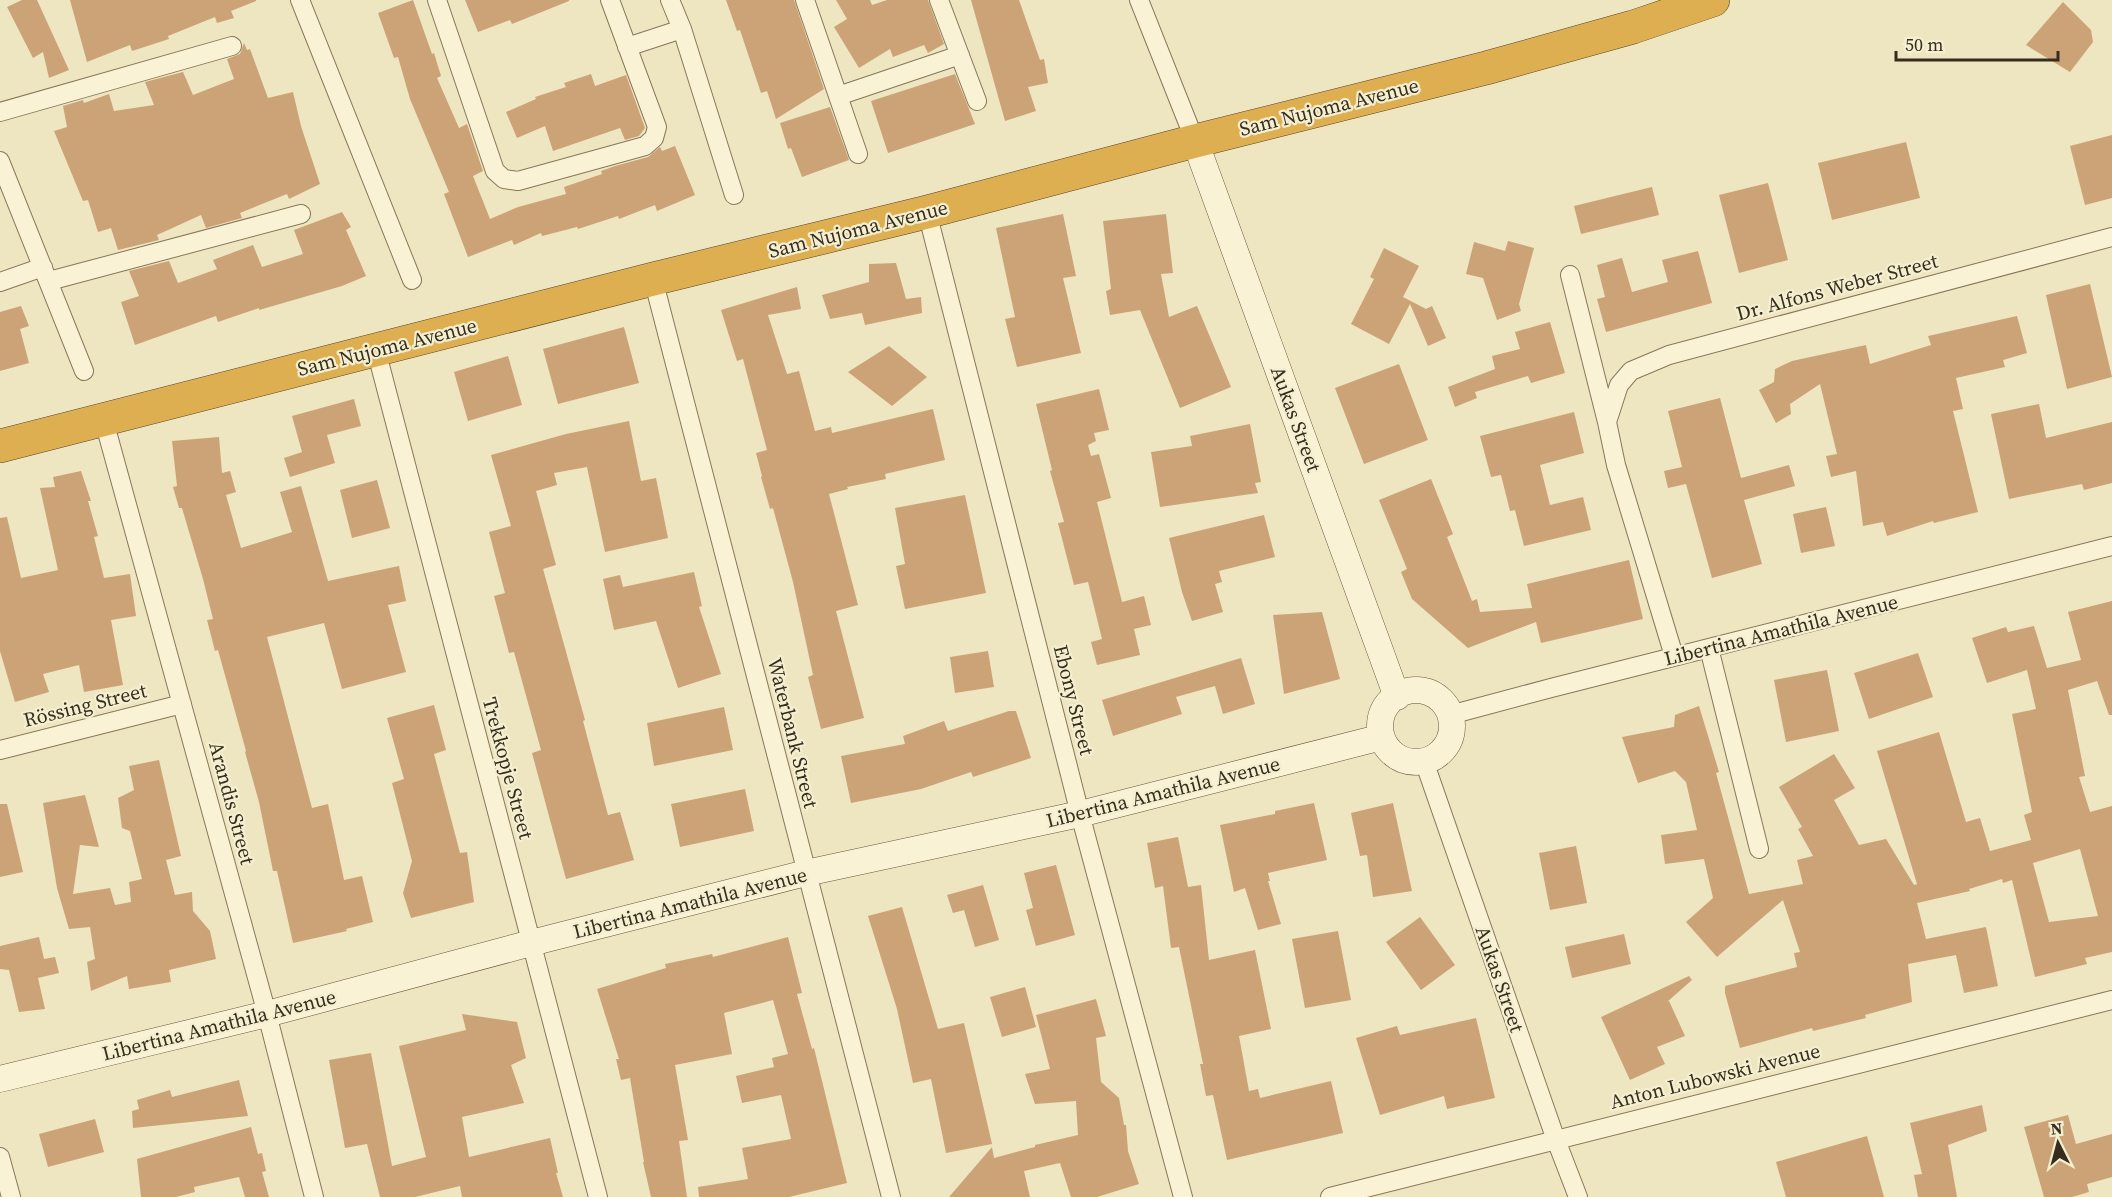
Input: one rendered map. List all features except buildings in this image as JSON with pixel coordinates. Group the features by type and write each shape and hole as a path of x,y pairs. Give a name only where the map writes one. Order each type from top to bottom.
{"highway":[{"name":"Sam Nujoma Avenue","path":"0,446 1486,68 1633,27 1713,0"}],"street":[{"path":"300,0 412,280"},
{"path":"437,0 495,171 504,179 518,181 645,146 654,138 657,127 610,0"},
{"path":"670,0 682,30 734,195"},
{"path":"805,0 858,154"},
{"path":"939,0 977,101"},
{"path":"1139,0 1195,141"},
{"path":"627,47 682,30"},
{"path":"0,112 232,46"},
{"path":"838,96 960,55"},
{"name":"Aukas Street","path":"1195,141 1396,696"},
{"path":"0,161 84,371"},
{"name":"Ebony Street","path":"927,212 1080,814 1183,1197"},
{"path":"0,282 46,274 301,214"},
{"name":"Dr. Alfons Weber Street","path":"1606,423 1619,385 1631,371 1669,355 2112,237"},
{"path":"1570,275 1616,465 1674,657"},
{"name":"Waterbank Street","path":"652,279 891,1197"},
{"name":"Trekkopje Street","path":"376,350 598,1197"},
{"name":"Arandis Street","path":"104,421 267,1014 314,1197"},
{"name":"Libertina Amathila Avenue","path":"1450,715 2112,546"},
{"path":"1709,648 1759,849"},
{"path":"1413,690 1425,691 1436,696 1445,705 1452,727 1450,739 1444,749 1435,756 1424,761 1412,761 1391,752 1382,737 1380,720 1384,709 1396,696 1413,690"},
{"name":"Rössing Street","path":"0,750 182,704"},
{"name":"Libertina Amathila Avenue","path":"0,1079 267,1014 531,943 806,873 1080,814 1382,737"},
{"name":"Aukas Street","path":"1424,761 1578,1197"},
{"name":"Anton Lubowski Avenue","path":"1330,1197 2112,1000"},
{"path":"0,1157 11,1197"}]}
